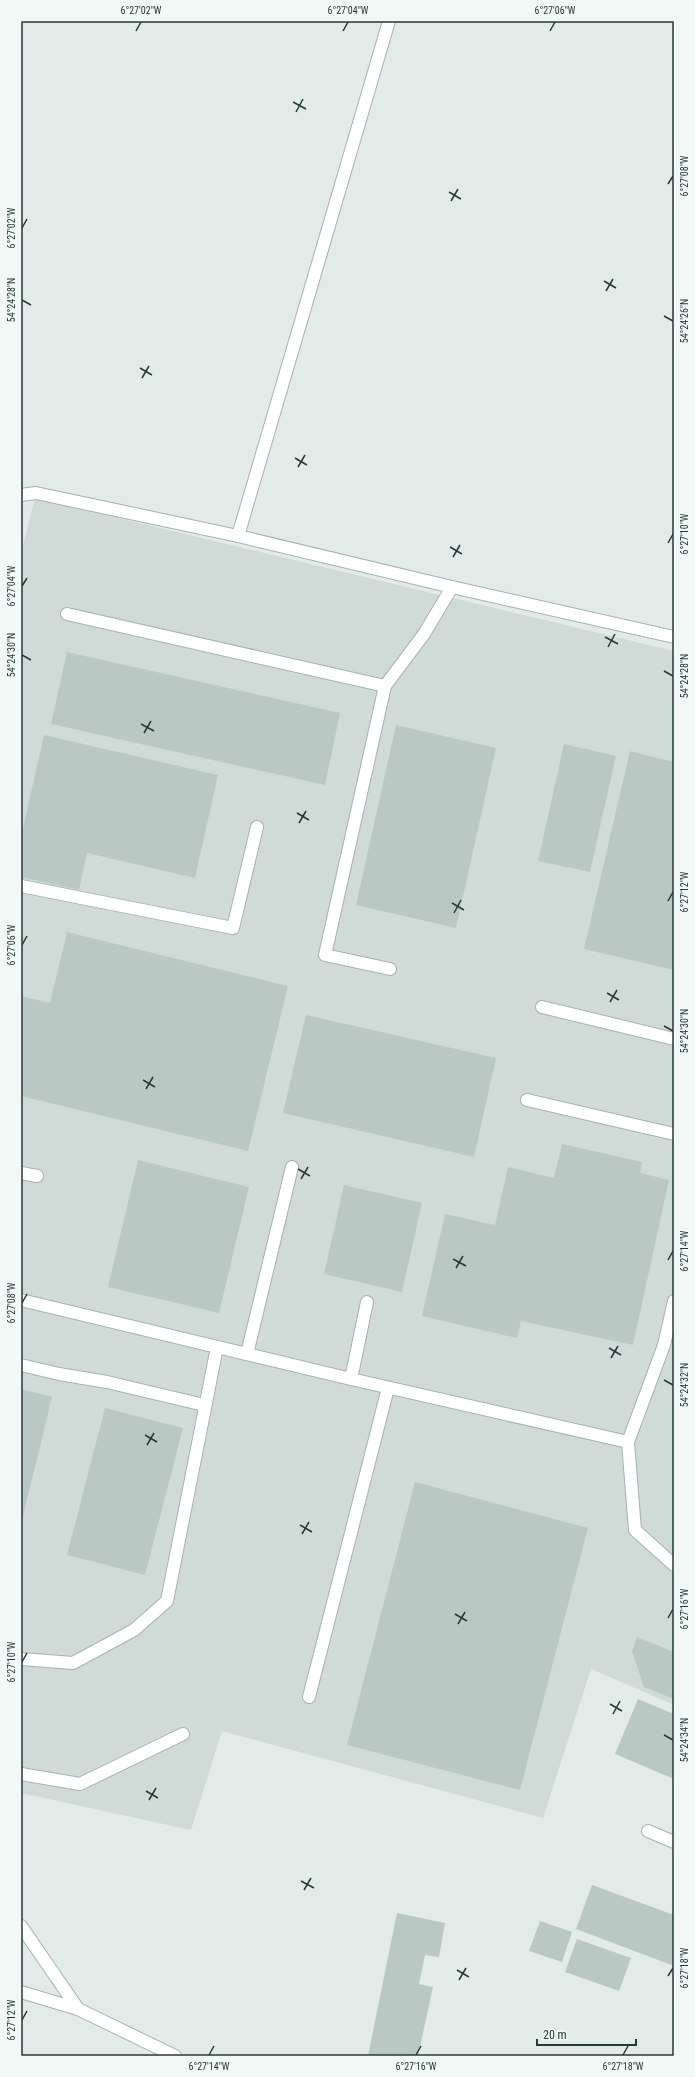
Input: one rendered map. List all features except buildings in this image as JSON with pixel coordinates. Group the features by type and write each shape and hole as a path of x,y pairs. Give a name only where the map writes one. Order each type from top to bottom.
{"street":[{"path":"238,536 389,21"},
{"path":"21,495 36,493 238,536 452,587 674,637"},
{"path":"390,969 324,955 386,686 424,634 452,587"},
{"path":"68,614 386,686"},
{"path":"21,886 233,928 257,827"},
{"path":"542,1007 674,1039"},
{"path":"527,1100 674,1134"},
{"path":"247,1354 292,1167"},
{"path":"21,1172 37,1176"},
{"path":"21,1300 388,1388 628,1442"},
{"path":"674,1301 669,1348 628,1442 635,1530 674,1565"},
{"path":"351,1379 367,1302"},
{"path":"21,1659 73,1663 134,1630 167,1601 204,1406 217,1347"},
{"path":"21,1365 59,1374 107,1382 204,1406"},
{"path":"309,1697 388,1388"},
{"path":"21,1774 80,1784 183,1734"},
{"path":"648,1831 674,1842"},
{"path":"21,1926 78,2009"},
{"path":"21,1992 78,2009 175,2056"}],"shaded area":[{"path":"35,498 674,651 674,1705 591,1669 543,1818 222,1731 191,1830 21,1793 21,554"}]}
